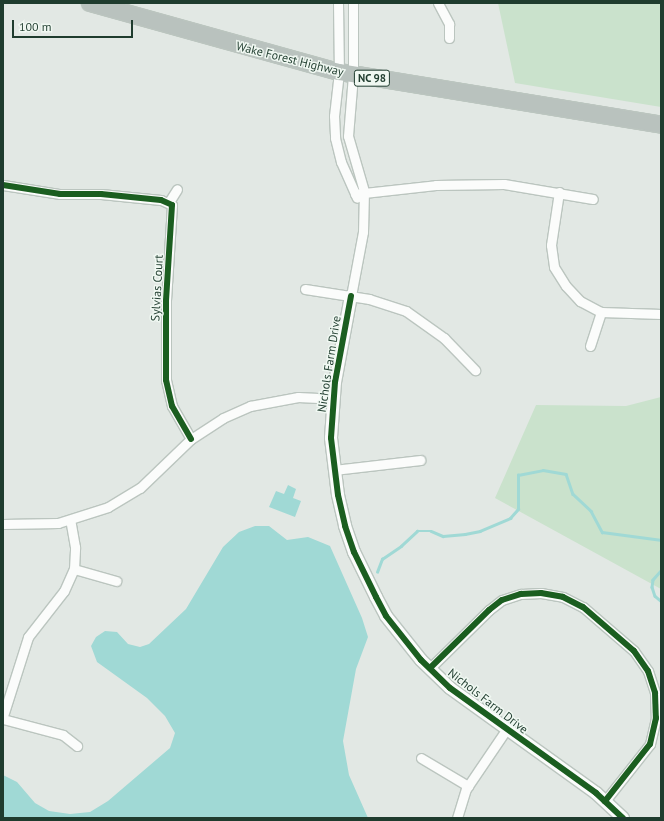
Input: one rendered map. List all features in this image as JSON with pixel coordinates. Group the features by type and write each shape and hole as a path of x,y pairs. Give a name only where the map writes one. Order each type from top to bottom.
{"highway":[{"name":"Wake Forest Highway","path":"90,3 346,74 661,124"}],"street":[{"path":"338,3 346,74"},
{"path":"346,74 353,3"},
{"path":"438,3 449,24 449,38"},
{"name":"Nichols Farm Drive","path":"346,74 334,116 335,138 340,162 360,193"},
{"name":"Nichols Farm Drive","path":"346,74 348,136 360,193 363,232 333,399 331,438 334,470 345,526 366,577 386,616 430,668 466,700 605,801 623,818"},
{"path":"360,193 436,185 504,184 560,192 592,199"},
{"path":"3,185 55,193 101,194 169,202 176,189"},
{"path":"560,192 551,245 554,267 566,286 580,301 601,312 661,314"},
{"name":"Sylvias Court","path":"169,202 173,213 167,286 166,380 172,406 191,439"},
{"path":"305,289 351,296 395,307 418,318 444,338 475,370"},
{"path":"590,346 601,312"},
{"path":"3,524 39,525 70,520 108,507 135,491 156,474 191,439 223,418 250,406 298,397 333,399"},
{"path":"334,470 420,460"},
{"path":"70,520 75,547 74,569 64,591 28,637 3,718 63,734 77,746"},
{"path":"74,569 116,581"},
{"path":"430,668 489,610 502,600 532,593 563,597 590,612 630,648 642,662 656,693 657,739 605,801"},
{"path":"457,818 468,786 506,730"},
{"path":"421,758 468,786"}],"green space":[{"path":"498,3 661,3 661,107 515,83"},
{"path":"661,397 661,589 495,498 536,405 626,406"}],"water":[{"path":"288,485 296,489 293,498 301,501 295,517 269,507 276,491 284,494"},
{"path":"255,526 269,526 287,540 308,537 330,546 362,618 368,637 356,669 343,741 349,775 368,818 3,818 3,775 17,782 35,803 49,811 70,814 90,812 108,801 170,748 175,733 165,716 147,698 97,662 91,646 96,637 105,631 117,632 128,644 140,647 149,644 186,609 223,547 239,532"}],"waterway":[{"path":"377,572 382,559 401,546 417,531 431,531 443,536 465,534 480,531 510,518 518,509 518,475 543,470 566,474 573,494 591,511 602,532 661,540"},
{"path":"661,571 653,580 652,587 655,596 661,601"}],"cycle path":[{"path":"3,185 60,194 101,194 161,200 172,205 166,301 166,380 172,406 191,439"},
{"path":"351,296 335,382 331,438 338,495 345,526 354,552 376,597 386,616 421,660 450,688 596,793 623,818"},
{"path":"430,668 489,610 502,600 521,594 541,593 563,597 583,607 634,651 648,671 655,693 656,718 650,744 605,801"}]}
